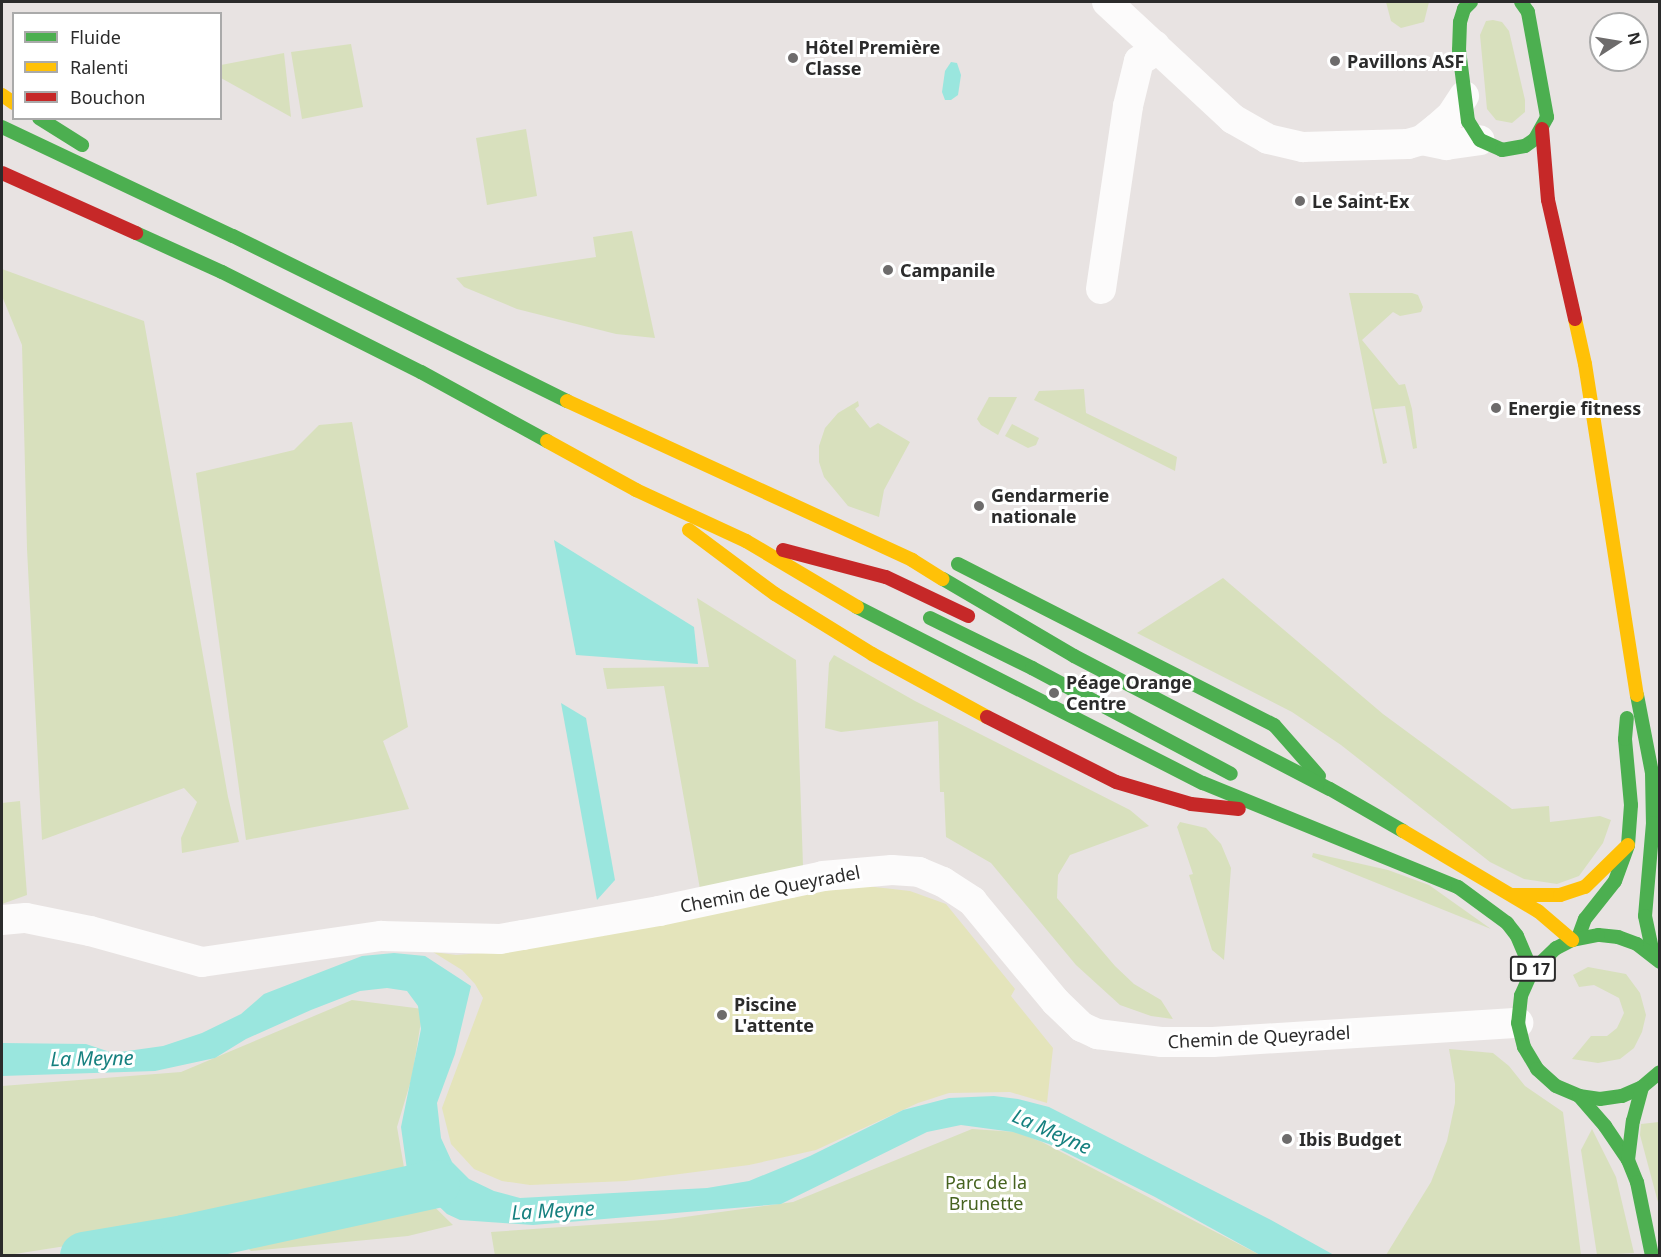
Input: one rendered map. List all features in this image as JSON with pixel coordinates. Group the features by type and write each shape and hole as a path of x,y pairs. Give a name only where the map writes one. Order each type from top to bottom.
{"main road":[{"path":"1471,2 1464,9 1460,22 1459,50 1468,121 1491,145 1518,163"},
{"path":"1491,145 1525,146 1535,139 1542,129 1547,106 1525,7 1543,5"},
{"path":"42,120 97,154"},
{"path":"2,127 233,236 550,393 912,560 1074,656 1330,789 1513,895 1575,939"},
{"name":"D 17","path":"1542,129 1548,200 1589,385 1631,668 1647,737 1652,773 1653,823 1645,892 1645,916 1656,959"},
{"path":"116,166 233,236"},
{"path":"2,173 222,272 421,372 636,489 746,541 857,585"},
{"name":"D 17","path":"1529,177 1548,200"},
{"path":"101,201 222,272"},
{"path":"58,214 171,249"},
{"path":"636,489 775,594 872,654 970,709 1116,782 1191,804 1277,813"},
{"path":"746,541 849,619"},
{"path":"746,541 886,577 976,620"},
{"path":"746,541 872,616 1203,783 1458,887 1507,923 1517,936 1532,971"},
{"path":"912,560 950,560 1274,725 1330,789"},
{"path":"920,614 1032,668 1244,781"},
{"path":"1016,638 1215,739 1255,766"},
{"name":"D 17","path":"1575,939 1585,919 1615,881 1628,844 1631,805 1625,739 1631,668"},
{"path":"1116,766 1208,806"},
{"path":"1264,792 1393,861"},
{"path":"1334,820 1393,861"},
{"path":"1513,895 1560,895 1585,887 1628,844"},
{"name":"D 17","path":"1656,959 1636,944 1618,937 1598,935 1575,939 1556,948 1532,971 1521,996 1518,1023 1524,1047 1537,1069 1556,1086 1579,1096 1600,1099 1622,1096 1642,1087 1659,1072"},
{"name":"D 17","path":"1628,1160 1633,1121 1642,1087"},
{"name":"D 17","path":"1579,1096 1605,1126 1628,1160 1637,1182 1652,1256"}],"street":[{"path":"1107,2 1233,119 1268,139 1303,147 1378,146 1422,140 1446,145 1491,145"},
{"path":"1101,289 1128,106 1139,61 1150,54 1155,45"},
{"path":"1422,140 1451,116 1464,96"},
{"name":"Chemin de Queyradel","path":"2,920 26,918 90,931 202,962 381,936 500,939 523,936 659,911 823,876 892,870 919,872 943,882 972,901 1056,1002 1082,1027 1097,1034 1161,1042 1213,1042 1518,1023"}],"green space":[{"path":"1386,2 1429,2 1424,22 1401,28 1391,21"},
{"path":"1486,21 1502,22 1509,31 1525,100 1525,112 1512,123 1496,120 1487,109 1480,35"},
{"path":"351,44 363,107 302,119 291,52"},
{"path":"284,53 291,117 222,79 222,65"},
{"path":"526,129 537,196 487,205 476,138"},
{"path":"632,231 655,338 616,334 517,309 464,287 456,278 596,257 593,237"},
{"path":"2,269 144,321 228,797 239,842 182,853 181,838 197,802 184,788 42,840 27,549 22,345 2,296"},
{"path":"1349,293 1412,293 1418,295 1423,307 1421,312 1400,316 1393,312 1362,340 1399,385 1405,384 1412,409 1417,448 1413,449 1405,406 1374,409 1387,463 1383,464"},
{"path":"1084,389 1086,413 1177,457 1175,471 1034,400 1039,391"},
{"path":"989,397 1017,397 998,435 981,425 977,419"},
{"path":"858,401 859,406 855,409 870,428 878,423 910,442 884,490 879,517 848,506 824,477 819,462 819,446 825,428 838,413"},
{"path":"352,422 408,727 383,741 409,809 246,840 196,473 294,450 319,425"},
{"path":"1012,424 1039,438 1036,445 1028,448 1005,436"},
{"path":"1223,578 1383,714 1512,809 1549,806 1550,822 1600,816 1611,820 1603,843 1579,876 1557,884 1524,879 1490,862 1341,745 1292,712 1137,633"},
{"path":"697,598 796,660 803,866 700,889 664,686 607,689 603,668 709,667"},
{"path":"834,655 915,701 1130,810 1149,826 1070,855 1058,875 1057,898 1115,966 1134,984 1161,1000 1173,1019 1151,1016 1120,1005 1076,965 991,863 946,837 944,792 940,792 938,721 841,732 825,728 829,663"},
{"path":"20,801 27,895 2,904 2,803"},
{"path":"1180,822 1206,828 1221,844 1231,868 1224,960 1212,950 1189,875 1193,874 1177,827"},
{"path":"1313,853 1388,870 1429,885 1491,929 1312,857"},
{"path":"848,884 910,891 946,904 1015,989 1011,996 1053,1048 1047,1103 1010,1092 949,1093 918,1103 816,1150 749,1165 626,1181 530,1185 502,1181 474,1169 451,1144 442,1108 483,998 475,984 462,970 433,952 456,955 482,953"},
{"path":"1588,967 1626,974 1640,993 1646,1015 1642,1032 1634,1048 1620,1059 1598,1063 1572,1059 1591,1036 1607,1036 1617,1028 1624,1013 1619,998 1594,985 1579,987 1573,975"},
{"path":"352,1000 423,1009 412,1077 397,1127 406,1179 453,1225 408,1236 251,1251 219,1222 2,1256 2,1086 181,1072"},
{"path":"1449,1049 1493,1053 1509,1066 1525,1086 1563,1112 1581,1255 1386,1255 1431,1182 1447,1141 1455,1103 1455,1084"},
{"path":"1659,1122 1659,1206 1640,1135 1641,1124"},
{"name":"Parc de la Brunette","path":"972,1129 1016,1132 1042,1142 1260,1255 495,1256 491,1232 663,1220 793,1202"},
{"path":"1592,1129 1616,1177 1634,1253 1597,1255 1581,1150"}],"water":[{"path":"951,62 957,63 961,75 958,95 951,100 945,100 942,92 945,71"},
{"path":"554,540 694,627 698,664 576,655"},
{"path":"561,703 586,718 615,880 597,900"},
{"name":"La Meyne","path":"394,953 425,956 471,986 455,1054 437,1103 441,1138 452,1162 469,1179 494,1191 520,1198 707,1188 749,1181 810,1156 903,1110 949,1098 994,1096 1049,1107 1271,1220 1334,1255 1260,1255 1155,1197 1049,1144 1013,1132 961,1125 927,1132 781,1204 533,1225 460,1220 447,1214 408,1177 401,1127 421,1029 418,1006 407,991 387,988 360,991 311,1010 246,1039 215,1058 155,1071 2,1076 2,1043 86,1044 113,1053 163,1046 202,1033 241,1014 264,994 362,956"}],"waterway":[{"path":"84,1256 184,1239 436,1184"}],"traffic: fast":[{"path":"1471,2 1464,9 1460,22 1459,50 1468,121 1480,140 1502,150 1525,146 1535,139 1547,117 1528,12 1521,2"},
{"path":"42,120 82,145"},
{"path":"2,127 233,236 567,401"},
{"path":"136,233 222,272 421,372 547,441"},
{"path":"958,564 1274,725 1319,776"},
{"path":"943,579 1074,656 1330,789 1403,831"},
{"path":"857,607 1203,783 1458,887 1507,923 1517,936 1532,971"},
{"path":"930,618 1032,668 1231,774"},
{"path":"1637,695 1652,773 1653,823 1645,916 1653,955"},
{"path":"1578,938 1585,919 1615,881 1628,845 1631,805 1625,739 1627,718"},
{"path":"1660,962 1637,944 1618,937 1598,935 1572,940 1556,948 1532,971 1521,996 1518,1023 1524,1047 1537,1069 1556,1086 1579,1096 1600,1099 1622,1096 1642,1087 1660,1072"},
{"path":"1628,1160 1633,1121 1642,1087"},
{"path":"1579,1096 1605,1126 1628,1160 1637,1182 1652,1256"}],"traffic: slow":[{"path":"2,95 12,102"},
{"path":"1575,319 1585,364 1637,695"},
{"path":"567,401 912,560 943,579"},
{"path":"547,441 636,490 746,541 857,607"},
{"path":"689,530 775,594 872,654 987,717"},
{"path":"1403,831 1538,911 1572,940"},
{"path":"1513,895 1560,895 1585,887 1628,845"}],"traffic: jam":[{"path":"1542,129 1548,200 1575,319"},
{"path":"2,173 136,233"},
{"path":"783,550 886,577 968,616"},
{"path":"987,717 1116,782 1191,804 1239,809"}],"place":[{"name":"Hôtel Première Classe","path":"793,58"},
{"name":"Pavillons ASF","path":"1335,61"},
{"name":"Le Saint-Ex","path":"1300,201"},
{"name":"Campanile","path":"888,270"},
{"name":"Energie fitness","path":"1496,408"},
{"name":"Gendarmerie nationale","path":"979,506"},
{"name":"Péage Orange Centre","path":"1054,693"},
{"name":"Piscine L'attente","path":"722,1015"},
{"name":"Ibis Budget","path":"1287,1139"}]}
